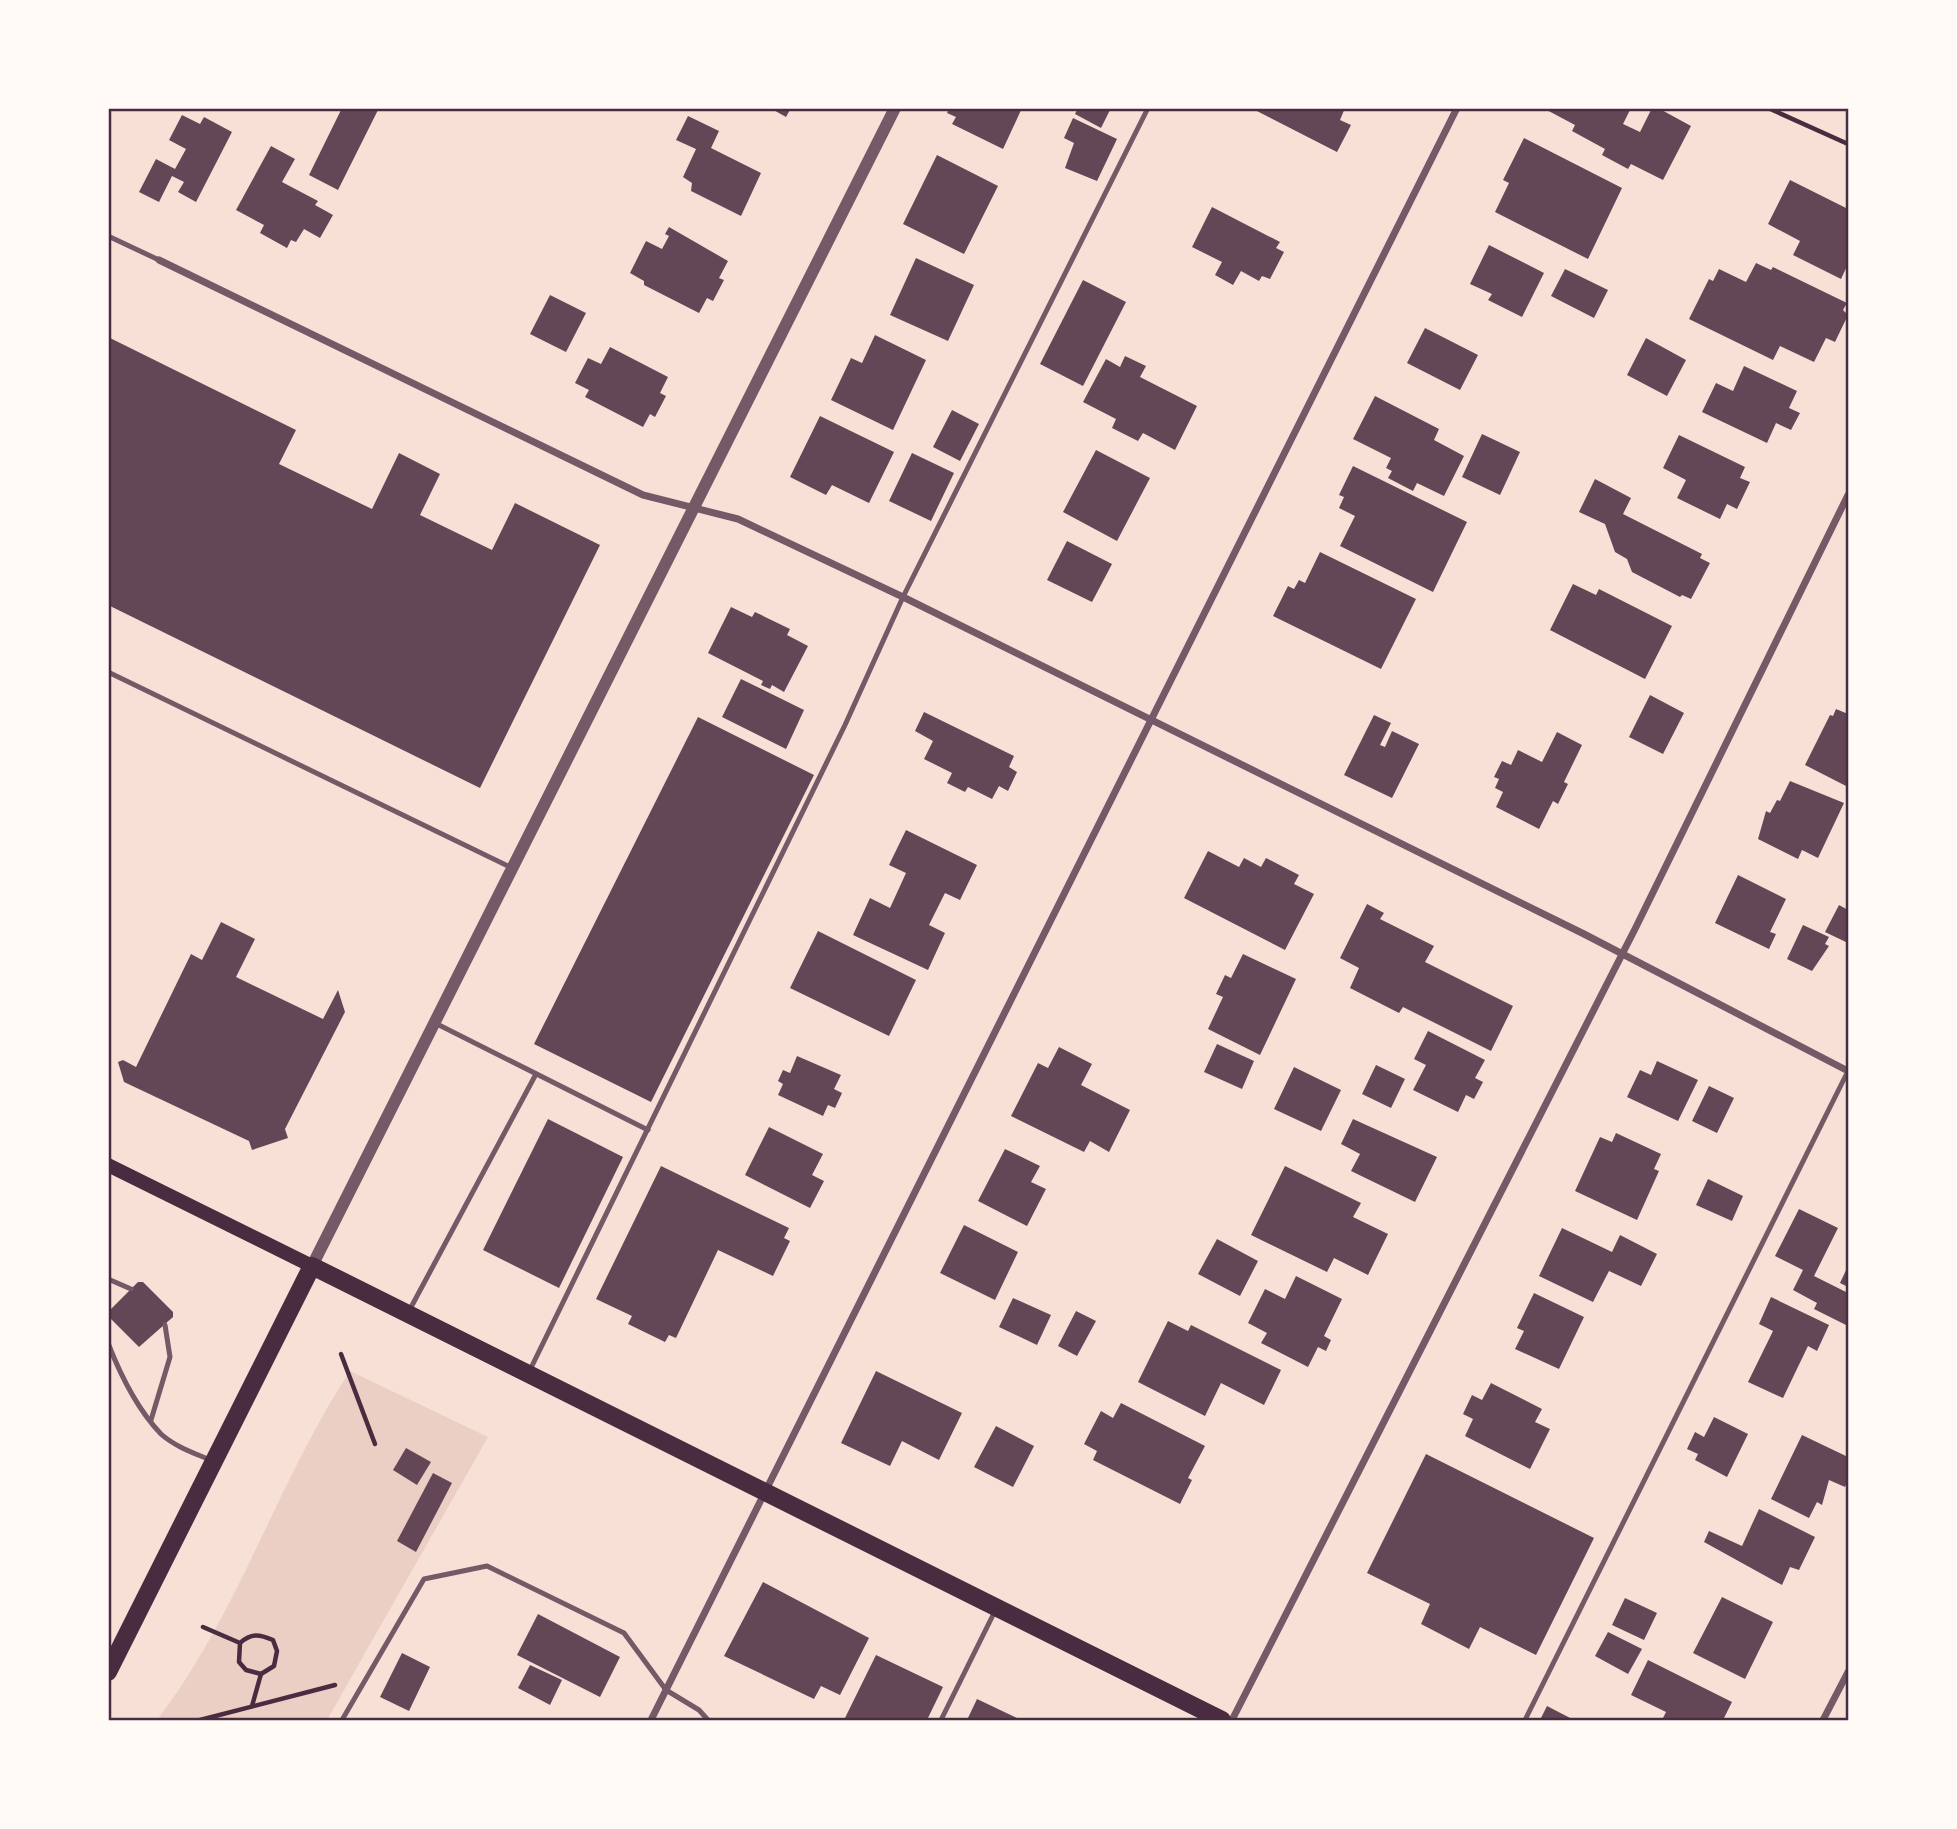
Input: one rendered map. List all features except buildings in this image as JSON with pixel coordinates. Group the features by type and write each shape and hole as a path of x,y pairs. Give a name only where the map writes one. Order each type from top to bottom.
{"main road":[{"path":"108,1165 1222,1720"},
{"path":"109,1671 312,1266"}],"street":[{"path":"312,1266 895,108"},
{"path":"651,1720 1154,719 1457,108"},
{"path":"159,260 643,495 738,519 903,597 1154,719 1623,954 1848,1071"},
{"path":"1231,1720 1623,954 1849,495"},
{"path":"1823,1720 1849,1672"}],"lane":[{"path":"527,1375 845,726 903,597 1148,108"},
{"path":"108,236 159,260"},
{"path":"108,672 513,869"},
{"path":"435,1023 648,1130"},
{"path":"1525,1720 1848,1071"},
{"path":"407,1314 536,1073"},
{"path":"108,1279 131,1289"},
{"path":"150,1420 170,1357 165,1325"},
{"path":"108,1343 116,1365 150,1420 163,1435 214,1462"},
{"path":"342,1720 424,1579 487,1566 624,1633 666,1690 699,1710 708,1720"},
{"path":"941,1720 996,1608"}],"path":[{"path":"1768,108 1849,144"},
{"path":"341,1354 375,1444"},
{"path":"203,1627 240,1643"},
{"path":"252,1707 261,1675 274,1666 277,1651 273,1640 261,1634 248,1636 240,1643 239,1662 246,1670 261,1675"},
{"path":"200,1720 365,1677"}],"shaded area":[{"path":"350,1371 488,1437 327,1720 157,1720 211,1637 300,1458"}]}
